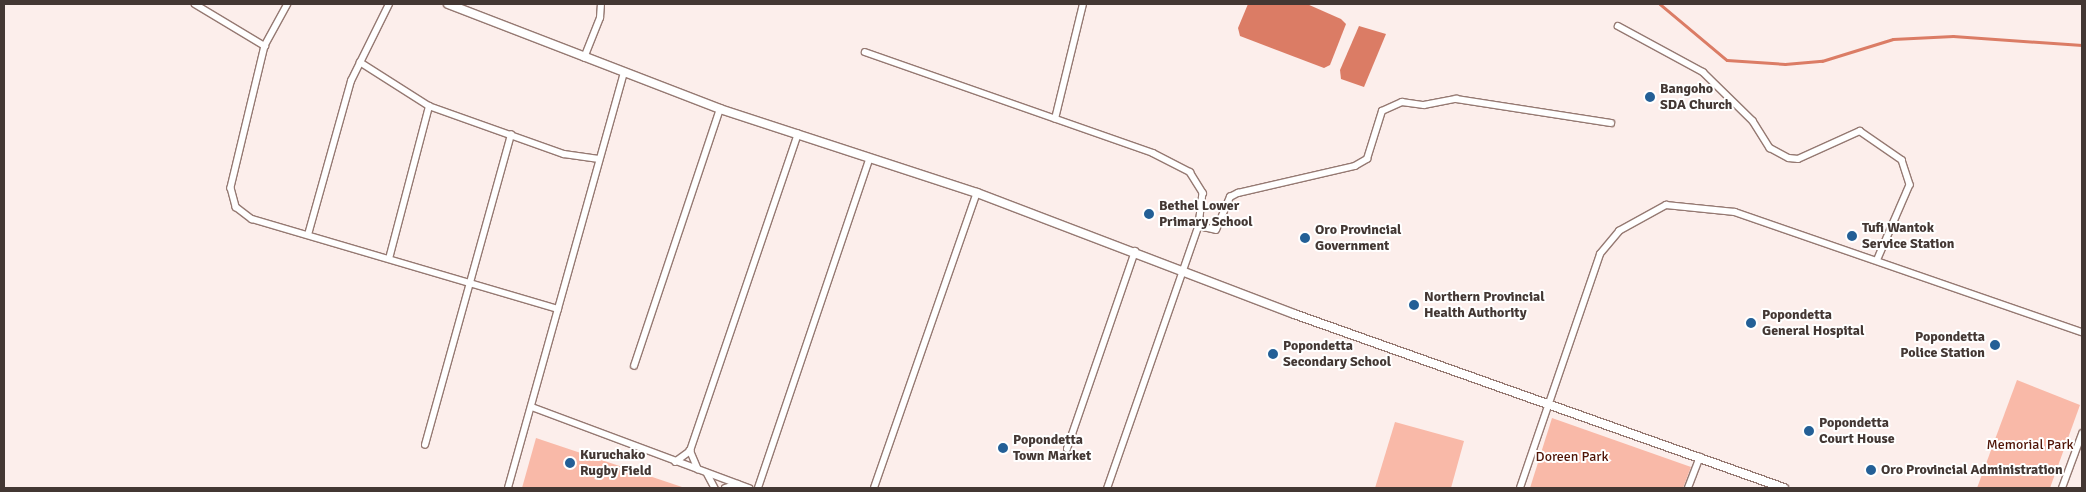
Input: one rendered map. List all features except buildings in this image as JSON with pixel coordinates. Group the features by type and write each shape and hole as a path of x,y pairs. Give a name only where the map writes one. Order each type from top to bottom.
{"main road":[{"path":"448,4 720,109 977,193 1185,270 1294,314 1550,402 1784,488"}],"street":[{"path":"195,4 265,46"},
{"path":"288,4 265,46 231,188 236,207 252,219 558,309"},
{"path":"308,235 360,62 389,4"},
{"path":"584,58 600,18 601,4"},
{"path":"1056,119 1083,4"},
{"path":"1618,26 1704,72 1753,121 1770,148 1789,158 1798,159 1860,131 1902,160 1910,185 1878,259"},
{"path":"865,52 1153,153 1190,172 1203,194 1199,226 1185,270 1108,488"},
{"path":"360,62 428,106 564,154 599,159"},
{"path":"508,488 624,73"},
{"path":"1199,226 1216,230 1230,197 1238,193 1355,166 1367,158 1375,145 1382,111 1402,102 1424,105 1456,99 1611,123"},
{"path":"389,259 428,106"},
{"path":"634,366 720,109"},
{"path":"675,462 690,451 798,134"},
{"path":"425,446 511,135"},
{"path":"758,488 870,158"},
{"path":"874,488 977,193"},
{"path":"1520,488 1600,254 1619,231 1666,205 1735,212 1878,259 2082,332"},
{"path":"1067,449 1135,251"},
{"path":"532,407 675,462 749,488"},
{"path":"2062,488 2082,434"},
{"path":"690,451 698,470"},
{"path":"1688,488 1700,457"},
{"path":"707,473 715,488"},
{"path":"725,488 738,484"}],"green space":[{"name":"Memorial Park","path":"2017,380 2080,405 2050,488 1977,488"},
{"name":"Doreen Park","path":"1552,418 1691,467 1683,488 1530,488"},
{"path":"1395,422 1464,441 1451,488 1375,488"},
{"name":"Kuruchako Rugby Field","path":"536,438 685,488 522,488"}],"shaded area":[{"path":"1248,4 1307,4 1341,19 1346,24 1330,65 1324,68 1240,36 1238,28"},
{"path":"1359,26 1386,34 1364,87 1341,79 1340,70"}],"waterway":[{"path":"1660,4 1727,60 1785,64 1822,61 1893,39 1953,36 2082,45"}],"place":[{"name":"Bangoho SDA Church","path":"1650,97"},
{"name":"Bethel Lower Primary School","path":"1149,214"},
{"name":"Tufi Wantok Service Station","path":"1852,236"},
{"name":"Oro Provincial Government","path":"1305,238"},
{"name":"Northern Provincial Health Authority","path":"1414,305"},
{"name":"Popondetta General Hospital","path":"1751,323"},
{"name":"Popondetta Police Station","path":"1995,345"},
{"name":"Popondetta Secondary School","path":"1273,354"},
{"name":"Popondetta Court House","path":"1809,431"},
{"name":"Popondetta Town Market","path":"1003,448"},
{"name":"Kuruchako Rugby Field","path":"570,463"},
{"name":"Oro Provincial Administration","path":"1871,470"}]}
